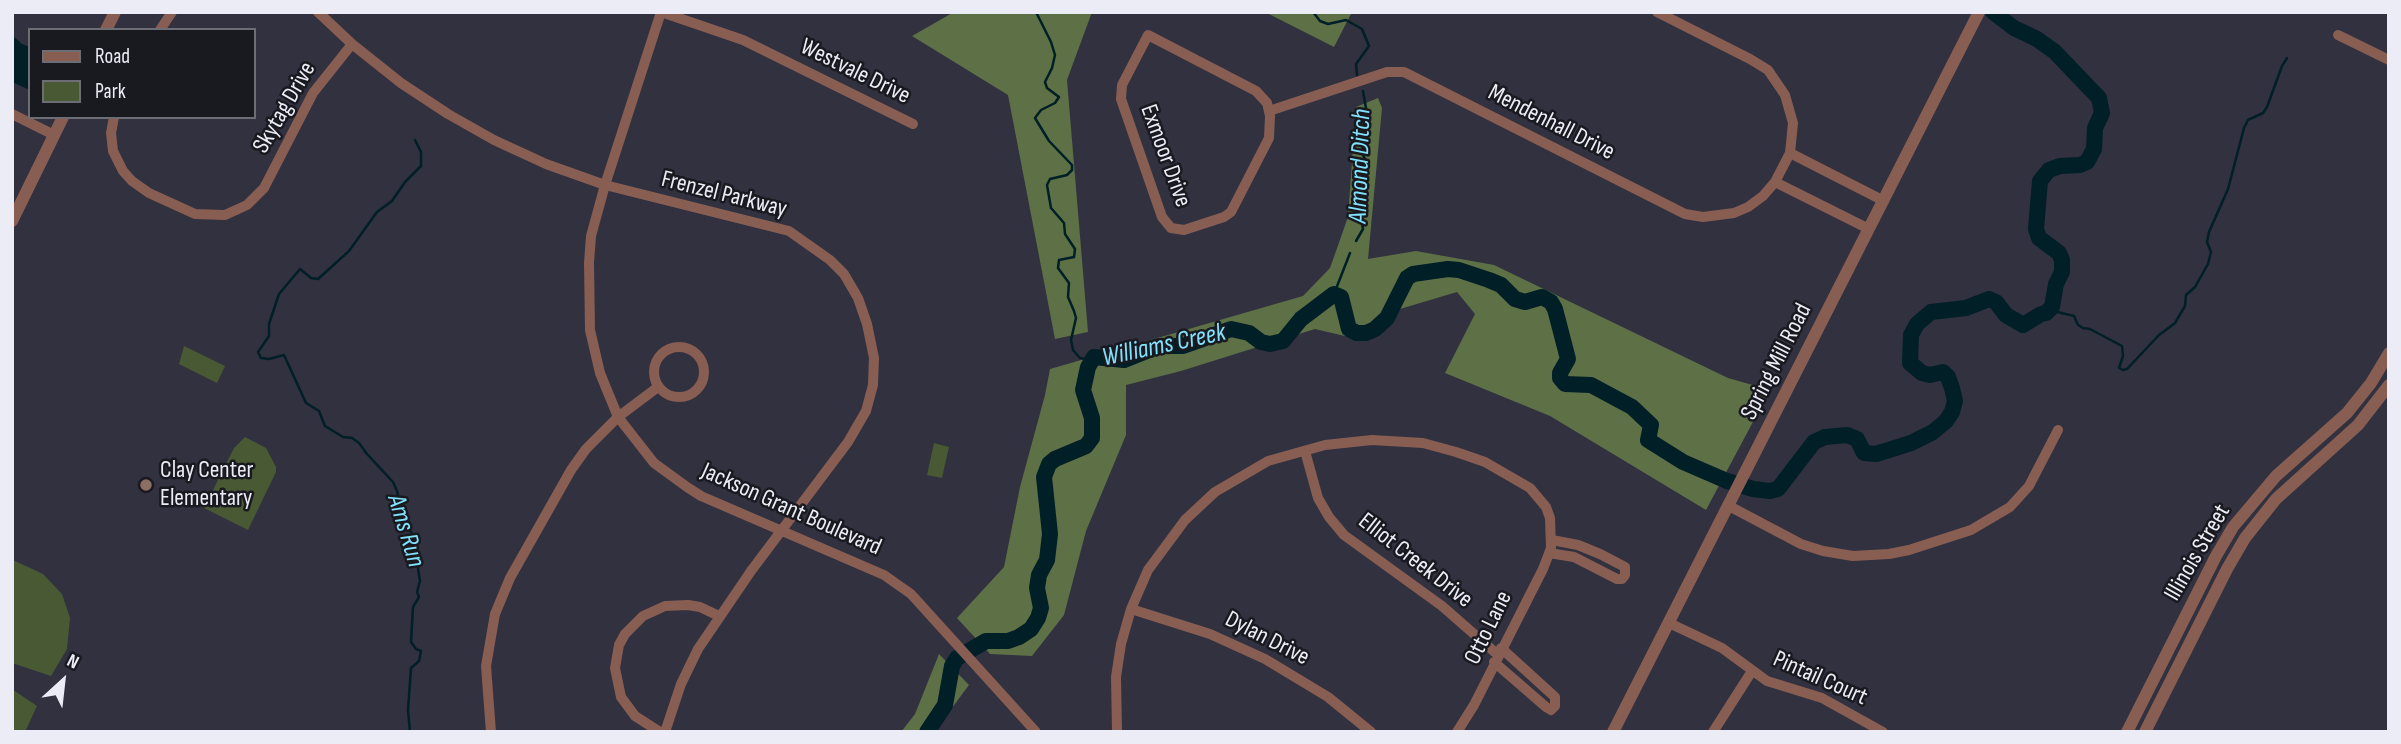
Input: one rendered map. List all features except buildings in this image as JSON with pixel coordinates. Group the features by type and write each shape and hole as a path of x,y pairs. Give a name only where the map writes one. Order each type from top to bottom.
{"street":[{"path":"107,28 115,12"},
{"path":"161,28 172,12"},
{"name":"Frenzel Parkway","path":"318,12 352,44 401,83 480,133 537,160 605,185 789,231 830,260 844,274 858,298 874,358 871,396 857,428 719,616 690,665 665,732"},
{"name":"Westvale Drive","path":"661,12 743,40 913,124"},
{"name":"Jackson Grant Boulevard","path":"661,12 605,185 592,236 590,330 600,373 618,417 638,445 666,473 701,496 884,575 911,594 1035,732"},
{"path":"1657,12 1768,70 1785,95 1790,109 1793,122 1790,153 1884,201"},
{"name":"Spring Mill Road","path":"1614,732 1979,13"},
{"name":"Exmoor Drive","path":"1148,35 1252,88 1265,99 1269,111 1269,138 1230,213 1184,230 1174,229 1167,224 1161,214 1121,95 1122,85 1148,35"},
{"path":"2338,35 2389,60"},
{"name":"Skytag Drive","path":"114,119 111,133 113,151 119,165 132,181 149,193 195,214 225,215 247,205 264,188 310,98 324,76 352,44"},
{"name":"Mendenhall Drive","path":"1269,111 1387,72 1400,72 1685,214 1703,217 1734,214 1748,207 1775,182 1790,153"},
{"path":"12,114 54,135"},
{"path":"12,221 62,119"},
{"path":"1775,182 1869,229"},
{"path":"685,347 699,357 703,365 703,380 693,392 686,396 671,396 658,387 654,370 661,354 668,349 685,347"},
{"name":"Illinois Street","path":"2127,732 2233,527 2276,476 2347,413 2371,383 2389,354"},
{"name":"Illinois Street","path":"2145,732 2245,538 2276,499 2358,425 2389,385"},
{"path":"491,732 486,666 501,596 571,470 592,443 618,417 658,387"},
{"path":"1728,506 1801,544 1823,551 1853,556 1909,550 1971,530 2010,507 2029,486 2058,429"},
{"path":"1117,732 1116,677 1121,644 1131,609 1157,556 1198,506 1215,492 1268,461 1345,442 1399,440 1465,455 1497,468 1530,488 1546,507 1552,540 1578,545 1625,567 1626,571 1622,579 1616,579 1574,557 1549,553"},
{"name":"Elliot Creek Drive","path":"1305,451 1318,498 1344,535 1443,606 1498,655 1555,697 1555,706 1551,710 1546,707 1498,655"},
{"name":"Otto Lane","path":"1457,732 1474,705 1549,553 1552,540"},
{"path":"660,732 635,716 621,697 615,668 619,645 625,634 643,616 665,606 688,604 719,616"},
{"name":"Dylan Drive","path":"1131,609 1210,634 1265,659 1328,697 1371,732"},
{"name":"Pintail Court","path":"1669,623 1722,648 1779,687 1822,698 1883,732"},
{"path":"1713,732 1752,671"}],"green space":[{"path":"954,12 1092,12 1067,80 1088,332 1055,339 1008,95 912,36"},
{"path":"1265,12 1352,12 1334,47"},
{"path":"1378,98 1382,108 1368,259 1416,251 1494,265 1728,378 1770,390 1706,510 1550,416 1445,373 1475,314 1457,292 1400,309 1366,341 1315,329 1181,371 1126,385 1126,435 1086,531 1064,615 1032,656 990,654 957,618 1004,567 1020,487 1050,369 1303,296 1330,268 1348,217 1356,107"},
{"path":"184,346 225,366 217,383 179,364"},
{"path":"245,437 266,448 276,467 248,530 204,508 234,448"},
{"path":"934,443 949,447 942,478 927,475"},
{"path":"13,560 43,574 62,594 70,618 67,649 51,676 12,663"},
{"path":"939,654 969,685 934,732 901,732 915,714"},
{"path":"12,689 37,706 25,732 12,732"}],"water":[{"path":"12,35 28,46 28,89 12,82"}],"waterway":[{"path":"1036,12 1055,55 1045,82 1047,88 1059,97 1035,118 1049,141 1072,165 1072,170 1067,175 1050,179 1047,185 1051,208 1064,223 1065,234 1075,249 1074,257 1059,260 1058,268 1069,283 1068,297 1076,318 1071,340 1073,350 1080,358 1091,360"},
{"name":"Almond Ditch","path":"1313,12 1320,21 1328,24 1346,20 1362,29 1369,46 1356,64 1357,75"},
{"name":"Williams Creek","path":"927,732 945,705 952,666 957,658 986,641 1008,641 1019,637 1031,629 1038,618 1041,608 1037,588 1039,575 1047,560 1050,534 1044,477 1049,464 1055,459 1086,446 1092,438 1092,418 1083,390 1088,367 1094,357 1124,360 1159,346 1183,346 1231,329 1249,333 1261,342 1270,344 1283,341 1301,319 1334,294 1341,297 1349,329 1366,333 1387,318 1407,278 1413,274 1448,269 1459,270 1501,285 1515,299 1525,302 1542,297 1551,302 1568,359 1560,373 1565,384 1591,385 1632,407 1651,425 1648,440 1683,462 1727,481 1753,489 1778,489 1814,442 1825,437 1847,435 1857,439 1864,453 1876,454 1911,443 1933,432 1946,421 1955,401 1948,377 1943,372 1930,375 1922,373 1910,363 1911,335 1917,324 1931,312 1966,308 1989,299 1996,302 2006,315 2023,325 2052,307 2056,284 2062,272 2062,260 2059,253 2039,238 2036,229 2040,181 2049,170 2087,162 2094,149 2095,128 2102,113 2099,98 2055,52 1993,12"},
{"path":"2049,310 2074,316 2078,325 2122,346 2123,356 2119,368 2123,370 2175,323 2185,306 2186,295 2195,287 2208,264 2211,252 2207,242 2209,232 2228,189 2244,128 2248,120 2263,113 2267,107 2287,58"},
{"name":"Almond Ditch","path":"1356,241 1363,229 1359,208 1365,182 1366,161 1363,155 1362,129 1367,114 1363,91"},
{"name":"Ams Run","path":"410,732 408,710 411,668 419,661 421,651 411,642 413,607 419,597 417,592 420,581 413,536 402,514 397,491 393,482 359,443 325,426 319,411 306,403 284,355 269,359 261,358 258,352 269,336 269,324 279,294 300,269 311,278 318,279 349,251 377,212 392,201 405,182 421,166 421,152 415,140"},
{"name":"Almond Ditch","path":"1334,294 1350,253"}],"place":[{"name":"Clay Center Elementary","path":"146,485"}]}
